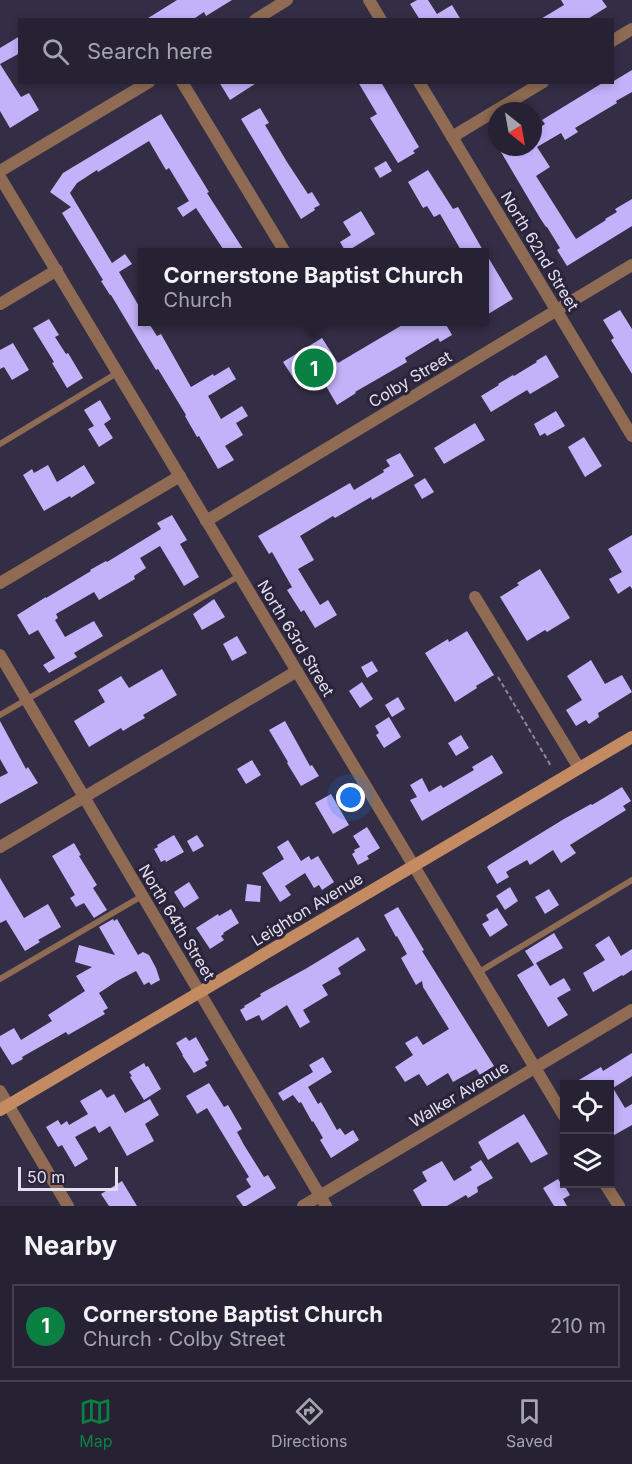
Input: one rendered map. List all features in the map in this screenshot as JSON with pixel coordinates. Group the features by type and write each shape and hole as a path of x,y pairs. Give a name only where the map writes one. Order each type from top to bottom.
{"street":[{"path":"258,18 287,0"},
{"path":"369,0 380,18"},
{"path":"614,40 632,29"},
{"path":"0,171 147,84"},
{"path":"183,84 282,248"},
{"name":"North 62nd Street","path":"420,84 632,436"},
{"path":"452,137 540,84"},
{"name":"North 63rd Street","path":"0,177 560,1109"},
{"name":"Colby Street","path":"206,521 632,265"},
{"path":"0,304 57,270"},
{"path":"0,583 180,476"},
{"path":"475,597 579,768"},
{"name":"North 64th Street","path":"0,656 323,1201"},
{"path":"0,847 297,671"},
{"name":"Leighton Avenue","path":"4,1108 632,737"},
{"name":"Walker Avenue","path":"303,1206 323,1201 632,1010"},
{"path":"0,1091 4,1108 68,1206"},
{"path":"607,1188 618,1206"}],"lane":[{"path":"0,444 117,373"},
{"path":"0,715 239,576"},
{"path":"479,972 632,880"},
{"path":"0,979 142,896"}],"path":[{"path":"498,677 551,766"}],"building":[{"path":"177,0 232,0 206,16 204,12 195,18 148,18"},
{"path":"417,0 428,0 437,14 452,5 460,18 419,18 410,4"},
{"path":"561,0 602,0 607,7 589,18 542,18 564,5"},
{"path":"18,37 18,54 0,64 0,48"},
{"path":"0,64 21,97 29,93 39,110 10,128 0,111"},
{"path":"632,70 632,92 575,128 578,132 565,140 561,133 542,144 542,126 545,124 542,120 601,84 614,84 614,81"},
{"path":"220,84 255,84 230,100"},
{"path":"359,84 382,84 419,147 413,151 415,153 398,163 370,118 377,114"},
{"path":"260,108 269,123 265,125 287,162 308,194 312,192 320,205 301,219 241,119"},
{"path":"161,114 242,248 222,248 196,208 183,217 177,208 189,201 169,168 166,170 149,141 77,183 70,193 112,263 125,254 132,264 119,272 138,304 138,326 151,326 157,336 161,334 191,387 229,367 236,379 208,396 221,419 242,406 248,416 236,423 243,435 225,446 234,460 218,469 158,369 156,370 101,281 103,280 62,213 71,207 50,192 63,173"},
{"path":"542,155 550,167 536,176 576,239 606,220 617,212 615,209 632,199 632,226 567,266 557,250 560,248 503,156"},
{"path":"386,161 392,171 380,178 374,168"},
{"path":"428,170 453,209 458,207 482,248 460,248 440,214 434,217 427,206 423,208 408,182"},
{"path":"361,211 375,234 352,248 344,248 340,242 351,235 343,222"},
{"path":"489,259 513,299 489,314"},
{"path":"620,310 632,329 632,374 611,340 614,338 603,320"},
{"path":"49,319 59,335 55,337 83,378 67,388 33,328"},
{"path":"401,326 447,326 452,335 440,342 438,338 405,358 407,362 337,405 322,379 310,386 303,374 294,379 283,362 322,338 338,363"},
{"path":"13,343 29,370 12,380 4,367 0,369 0,350"},
{"path":"546,355 559,377 530,394 527,390 491,412 481,396"},
{"path":"100,400 111,419 104,424 113,438 99,447 88,429 94,426 84,410"},
{"path":"556,411 565,426 547,436 545,433 540,436 534,424"},
{"path":"475,423 485,440 444,464 434,448"},
{"path":"584,437 602,466 585,477 568,447"},
{"path":"400,453 414,476 372,500 371,497 335,518 333,516 300,536 314,560 298,569 320,605 328,600 337,615 315,628 304,610 301,612 287,590 292,587 272,552 269,554 258,536 350,483 354,490 384,472 383,470 390,466 386,460"},
{"path":"48,465 57,482 84,465 95,483 44,511 23,475 32,469 34,473"},
{"path":"425,478 434,492 422,499 414,485"},
{"path":"172,515 187,540 180,544 199,577 184,586 160,546 140,558 146,568 134,576 135,579 99,600 94,592 56,614 58,618 55,620 65,637 94,621 103,636 74,653 77,657 49,673 43,665 55,658 38,630 29,635 17,615 161,529 157,523"},
{"path":"632,535 632,589 630,586 618,594 609,579 622,572 608,549"},
{"path":"540,569 570,618 527,641 500,597"},
{"path":"214,599 225,617 202,630 193,614"},
{"path":"467,631 494,675 455,702 425,653"},
{"path":"237,636 247,653 232,661 223,644"},
{"path":"591,660 605,684 622,675 632,692 598,713 599,717 589,724 586,720 576,726 566,710 582,700 567,676"},
{"path":"372,661 378,671 367,678 361,667"},
{"path":"162,669 177,695 143,715 145,718 123,731 121,728 89,747 74,721 105,702 98,690 121,676 129,688"},
{"path":"362,682 373,699 360,708 349,691"},
{"path":"398,697 405,709 392,717 385,705"},
{"path":"389,717 401,737 384,748 376,735 379,733 375,726"},
{"path":"0,721 26,769 28,767 38,783 0,804 0,777 8,773 0,759"},
{"path":"285,721 310,766 312,765 319,776 301,786 269,730"},
{"path":"461,735 469,748 456,756 448,743"},
{"path":"492,755 503,773 422,821 410,800 417,797 410,785 422,778 429,792 441,785 443,788 474,770 472,767"},
{"path":"252,760 261,775 246,784 237,769"},
{"path":"622,787 631,801 623,806 626,810 570,845 576,853 561,863 553,850 530,865 527,860 506,872 509,877 497,884 487,867 489,865"},
{"path":"331,794 349,825 333,834 315,803"},
{"path":"367,827 380,848 367,856 369,859 358,865 352,854 360,847 353,836"},
{"path":"174,835 184,852 166,862 165,860 161,862 154,849"},
{"path":"197,835 204,846 193,852 187,841"},
{"path":"288,840 301,861 309,856 311,860 318,856 334,882 322,890 319,885 314,888 305,873 285,886 291,895 280,902 262,873 284,859 277,847"},
{"path":"74,843 81,855 79,856 97,885 93,888 107,910 94,918 84,903 76,907 70,898 75,895 52,856"},
{"path":"0,878 24,918 48,904 61,927 38,940 40,942 25,951 6,920 0,923"},
{"path":"189,882 199,898 184,908 174,892"},
{"path":"247,884 261,886 260,902 245,901"},
{"path":"510,887 518,901 505,910 496,896"},
{"path":"549,889 559,905 545,914 535,897"},
{"path":"398,907 424,950 422,951 494,1066 480,1075 476,1069 453,1082 448,1073 427,1086 419,1074 405,1082 395,1067 413,1055 405,1043 417,1036 423,1045 449,1029 423,987 422,981 416,985 401,958 407,954 384,915"},
{"path":"497,908 508,925 490,937 482,924 489,920 486,915"},
{"path":"231,909 239,923 223,933 221,936 224,940 210,949 196,928 218,914 219,916"},
{"path":"113,919 114,921 117,919 138,955 143,952 149,955 160,980 151,985 149,982 144,985 136,971 117,981 99,993 108,1008 103,1011 105,1014 68,1035 66,1032 12,1065 0,1046 0,1036 14,1028 21,1040 52,1021 48,1015 85,991 76,976 92,967 75,962 79,945 115,955 99,927"},
{"path":"554,933 563,948 536,963 550,986 564,978 571,990 557,998 568,1015 548,1027 517,975 534,965 525,951"},
{"path":"609,936 621,956 632,949 632,970 593,992 583,973 605,960 595,945"},
{"path":"358,937 366,950 338,968 341,974 322,985 328,995 303,1010 310,1022 300,1028 287,1005 262,1021 259,1015 246,1021 240,1010 261,996 260,994"},
{"path":"186,1037 189,1041 196,1037 209,1060 205,1062 207,1066 194,1073 176,1043"},
{"path":"632,1053 632,1076 614,1087 614,1080 579,1080 601,1067 603,1071"},
{"path":"323,1057 332,1072 308,1087 318,1104 321,1102 337,1130 340,1128 345,1135 353,1130 359,1140 331,1158 320,1140 323,1138 301,1102 299,1103 293,1095 283,1101 278,1093 313,1072 309,1065"},
{"path":"144,1063 161,1089 144,1100 129,1072"},
{"path":"209,1083 224,1107 228,1105 242,1129 237,1132 264,1177 268,1175 276,1188 246,1206 243,1206 236,1196 251,1187 246,1179 249,1177 207,1108 197,1114 186,1096"},
{"path":"101,1089 107,1098 114,1094 125,1113 150,1099 159,1115 145,1124 154,1141 127,1156 110,1126 99,1133 95,1126 75,1137 88,1159 75,1167 62,1145 58,1147 46,1127 58,1120 61,1125 67,1121 69,1125 88,1114 80,1101"},
{"path":"614,1090 625,1108 632,1104 632,1125 614,1135"},
{"path":"524,1114 548,1154 531,1163 518,1142 488,1160 478,1142"},
{"path":"481,1160 493,1178 477,1187 478,1192 468,1198 466,1195 447,1206 422,1206 413,1190 427,1181 422,1172 442,1161 454,1181 472,1170 470,1167"},
{"path":"558,1179 560,1188 566,1188 570,1195 563,1199 567,1206 554,1206 543,1188"},
{"path":"122,1181 137,1206 109,1206 101,1194"}],"place":[{"name":"Cornerstone Baptist Church","path":"314,368"}]}
